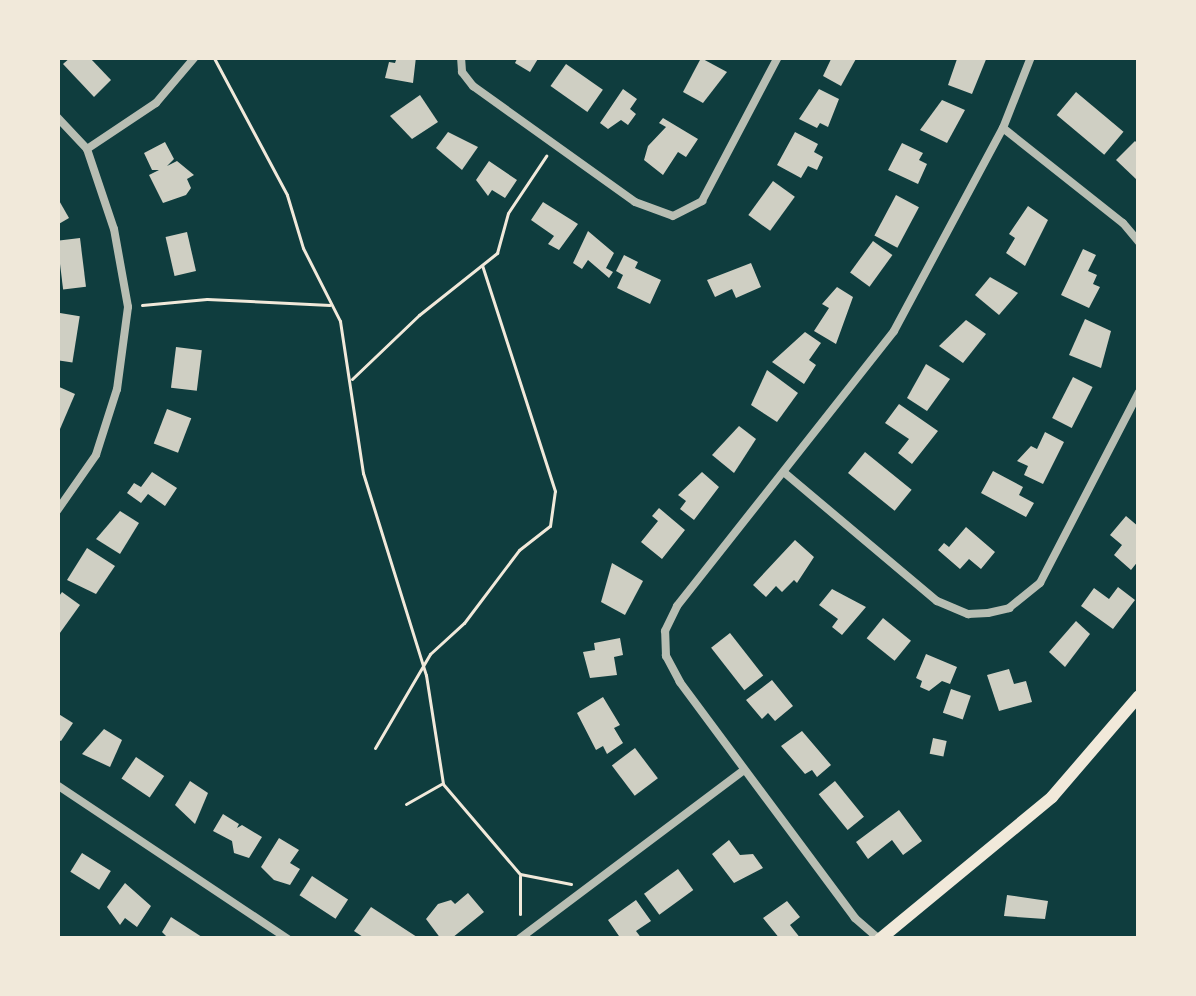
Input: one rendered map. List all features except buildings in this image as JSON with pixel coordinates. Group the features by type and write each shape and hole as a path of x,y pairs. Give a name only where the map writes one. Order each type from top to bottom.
{"main road":[{"path":"879,939 1052,797 1139,696"}],"street":[{"path":"87,149 156,104 195,57"},
{"path":"461,57 465,78 555,146 650,212 685,214 712,184 778,57"},
{"path":"879,939 855,919 744,770 680,682 663,644 677,606 786,474 894,331 1003,128 1031,57"},
{"path":"57,117 87,149 114,229 128,307 117,389 96,455 57,511"},
{"path":"1003,128 1139,242"},
{"path":"786,474 937,602 968,614 988,614 1009,608 1040,583 1139,392"},
{"path":"519,939 744,770"},
{"path":"57,785 288,939"}],"path":[{"path":"214,58 287,195 303,248 332,305 371,510 423,665 443,784 520,874 520,914"},
{"path":"350,382 497,253 508,212 555,146"},
{"path":"375,748 423,665 491,590 519,550 550,526 556,491 482,266"},
{"path":"128,307 207,299 332,305"},
{"path":"406,804 443,784"},
{"path":"520,874 564,880 582,891"}]}
